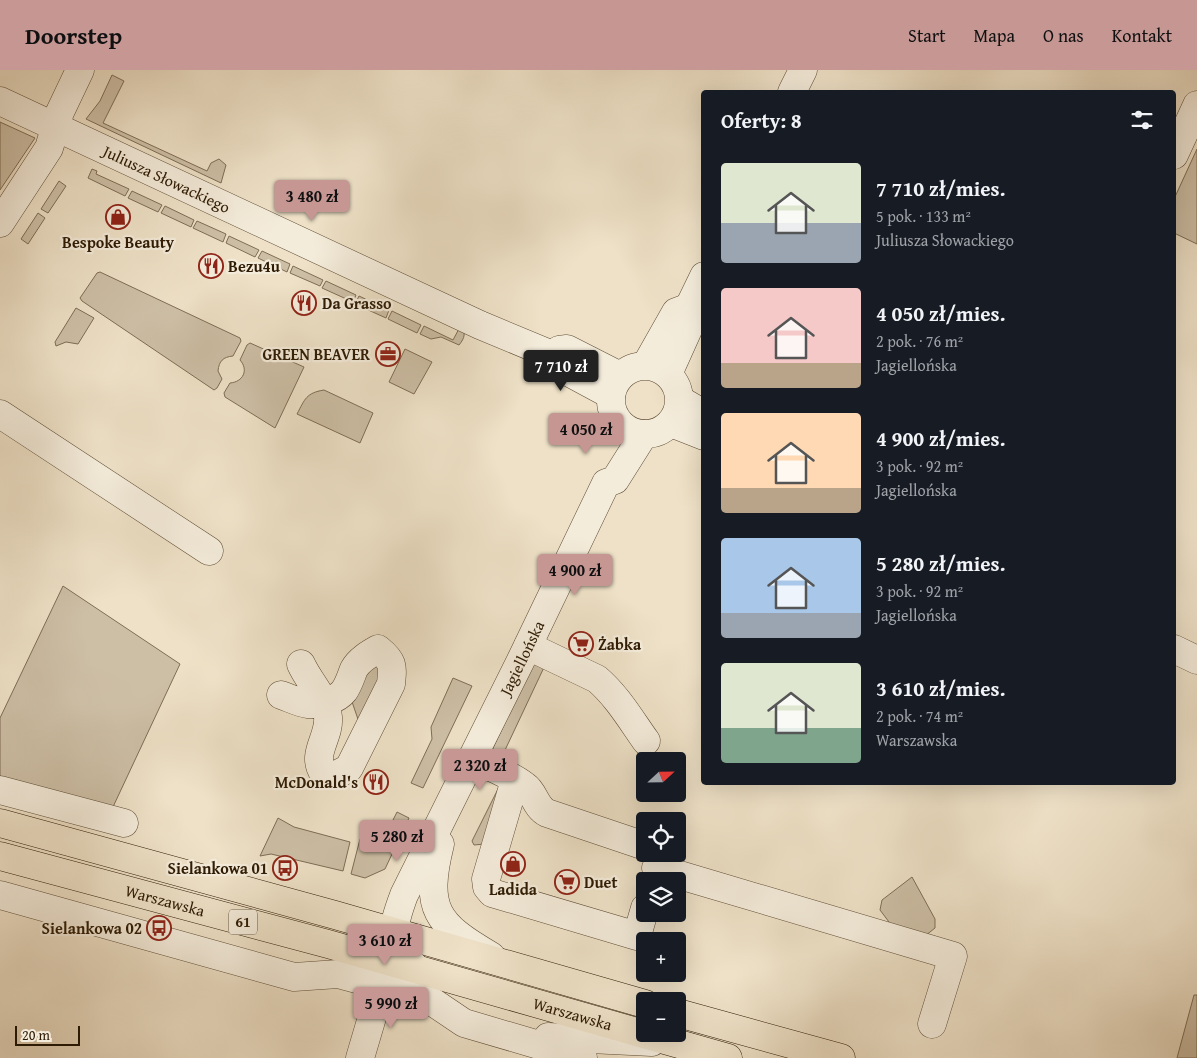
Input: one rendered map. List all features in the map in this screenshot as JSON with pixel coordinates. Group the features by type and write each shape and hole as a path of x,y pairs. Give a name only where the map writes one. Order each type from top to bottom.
{"main road":[{"name":"Warszawska","path":"0,823 636,1001"},
{"name":"Warszawska","path":"0,856 328,944 728,1058"},
{"path":"686,1015 841,1058"}],"street":[{"path":"0,223 49,148 60,112 80,70"},
{"path":"793,90 803,70"},
{"name":"Juliusza Słowackiego","path":"0,101 480,325 552,355 558,367 615,385"},
{"path":"1176,151 1197,105"},
{"path":"657,370 690,325 691,318 688,309 701,282"},
{"path":"635,367 657,370 677,388 675,412 655,433 634,431 617,419 612,410 615,385 635,367"},
{"path":"675,412 701,414"},
{"path":"675,412 701,434"},
{"path":"0,414 209,551"},
{"name":"Jagiellońska","path":"393,933 395,918 404,895 528,646 606,483 615,480 634,431"},
{"path":"528,646 597,679 625,711 646,741"},
{"path":"281,695 310,704 327,700 340,696 346,688 355,667 362,659 378,649 389,658 392,670 391,684 349,768 336,775 324,774 318,763 318,757 328,725 327,700 301,664"},
{"path":"1176,650 1197,660"},
{"path":"472,758 515,780 528,789 541,810 636,854"},
{"path":"515,780 486,879 489,890 492,893 637,936 641,922"},
{"path":"0,790 124,824"},
{"name":"Jagiellońska","path":"449,806 432,883 434,902 444,923 464,940 504,964"},
{"path":"653,862 953,956 932,1024"},
{"path":"0,895 294,977 338,974 427,998 464,1023 496,1034 583,1058"},
{"path":"393,933 406,959 418,970"},
{"path":"360,1058 381,987"},
{"path":"496,1034 677,1044"}],"shaded area":[{"path":"112,75 124,81 103,123 207,171 211,163 219,159 226,165 221,183 86,119 100,101"},
{"path":"0,122 35,138 0,190"},
{"path":"1197,149 1197,244 1176,234 1176,195"},
{"path":"92,169 97,171 96,174 129,189 125,196 88,178"},
{"path":"59,181 66,186 48,213 41,209"},
{"path":"132,191 162,205 158,212 128,198"},
{"path":"165,206 194,220 191,227 161,213"},
{"path":"38,213 45,218 28,244 21,239"},
{"path":"197,221 226,234 223,242 193,228"},
{"path":"229,236 259,250 255,257 226,243"},
{"path":"262,251 290,264 287,272 258,258"},
{"path":"293,266 323,280 320,286 290,273"},
{"path":"100,272 240,338 241,341 233,356 222,360 219,365 218,371 222,379 217,388 214,390 82,301 80,298 97,273"},
{"path":"326,281 356,295 353,302 322,288"},
{"path":"359,296 389,310 386,318 355,304"},
{"path":"76,308 94,318 78,344 66,342 56,346 55,342"},
{"path":"392,311 421,325 417,333 388,319"},
{"path":"461,325 464,335 459,345 441,337 431,339 420,334 424,326 453,340"},
{"path":"250,343 304,367 275,428 225,397 224,393 230,383 235,382 243,375 244,368 240,360 247,345"},
{"path":"405,349 432,362 414,394 389,382"},
{"path":"324,390 373,413 360,443 297,414 302,404 310,395"},
{"path":"63,586 180,664 112,809 0,778 0,718"},
{"path":"536,658 547,661 498,765 493,757 493,748"},
{"path":"372,662 383,671 360,725 350,696"},
{"path":"453,678 472,686 423,788 411,783 432,739 431,727"},
{"path":"499,787 485,844 474,845 472,841"},
{"path":"397,812 409,818 385,869 365,878 351,874 360,839 391,824"},
{"path":"278,818 294,827 350,842 343,871 271,854 260,856"},
{"path":"912,877 935,919 935,928 925,936 892,926 880,910 882,900"},
{"path":"1194,995 1197,995 1197,1058 1177,1058"}],"place":[{"name":"Bespoke Beauty","path":"118,217"},
{"name":"Bezu4u","path":"211,266"},
{"name":"Da Grasso","path":"304,303"},
{"name":"GREEN BEAVER","path":"388,354"},
{"name":"Żabka","path":"581,644"},
{"name":"McDonald's","path":"376,782"},
{"name":"Ladida","path":"513,864"},
{"name":"Sielankowa 01","path":"285,868"},
{"name":"Duet","path":"567,882"},
{"name":"Sielankowa 02","path":"159,928"}]}
